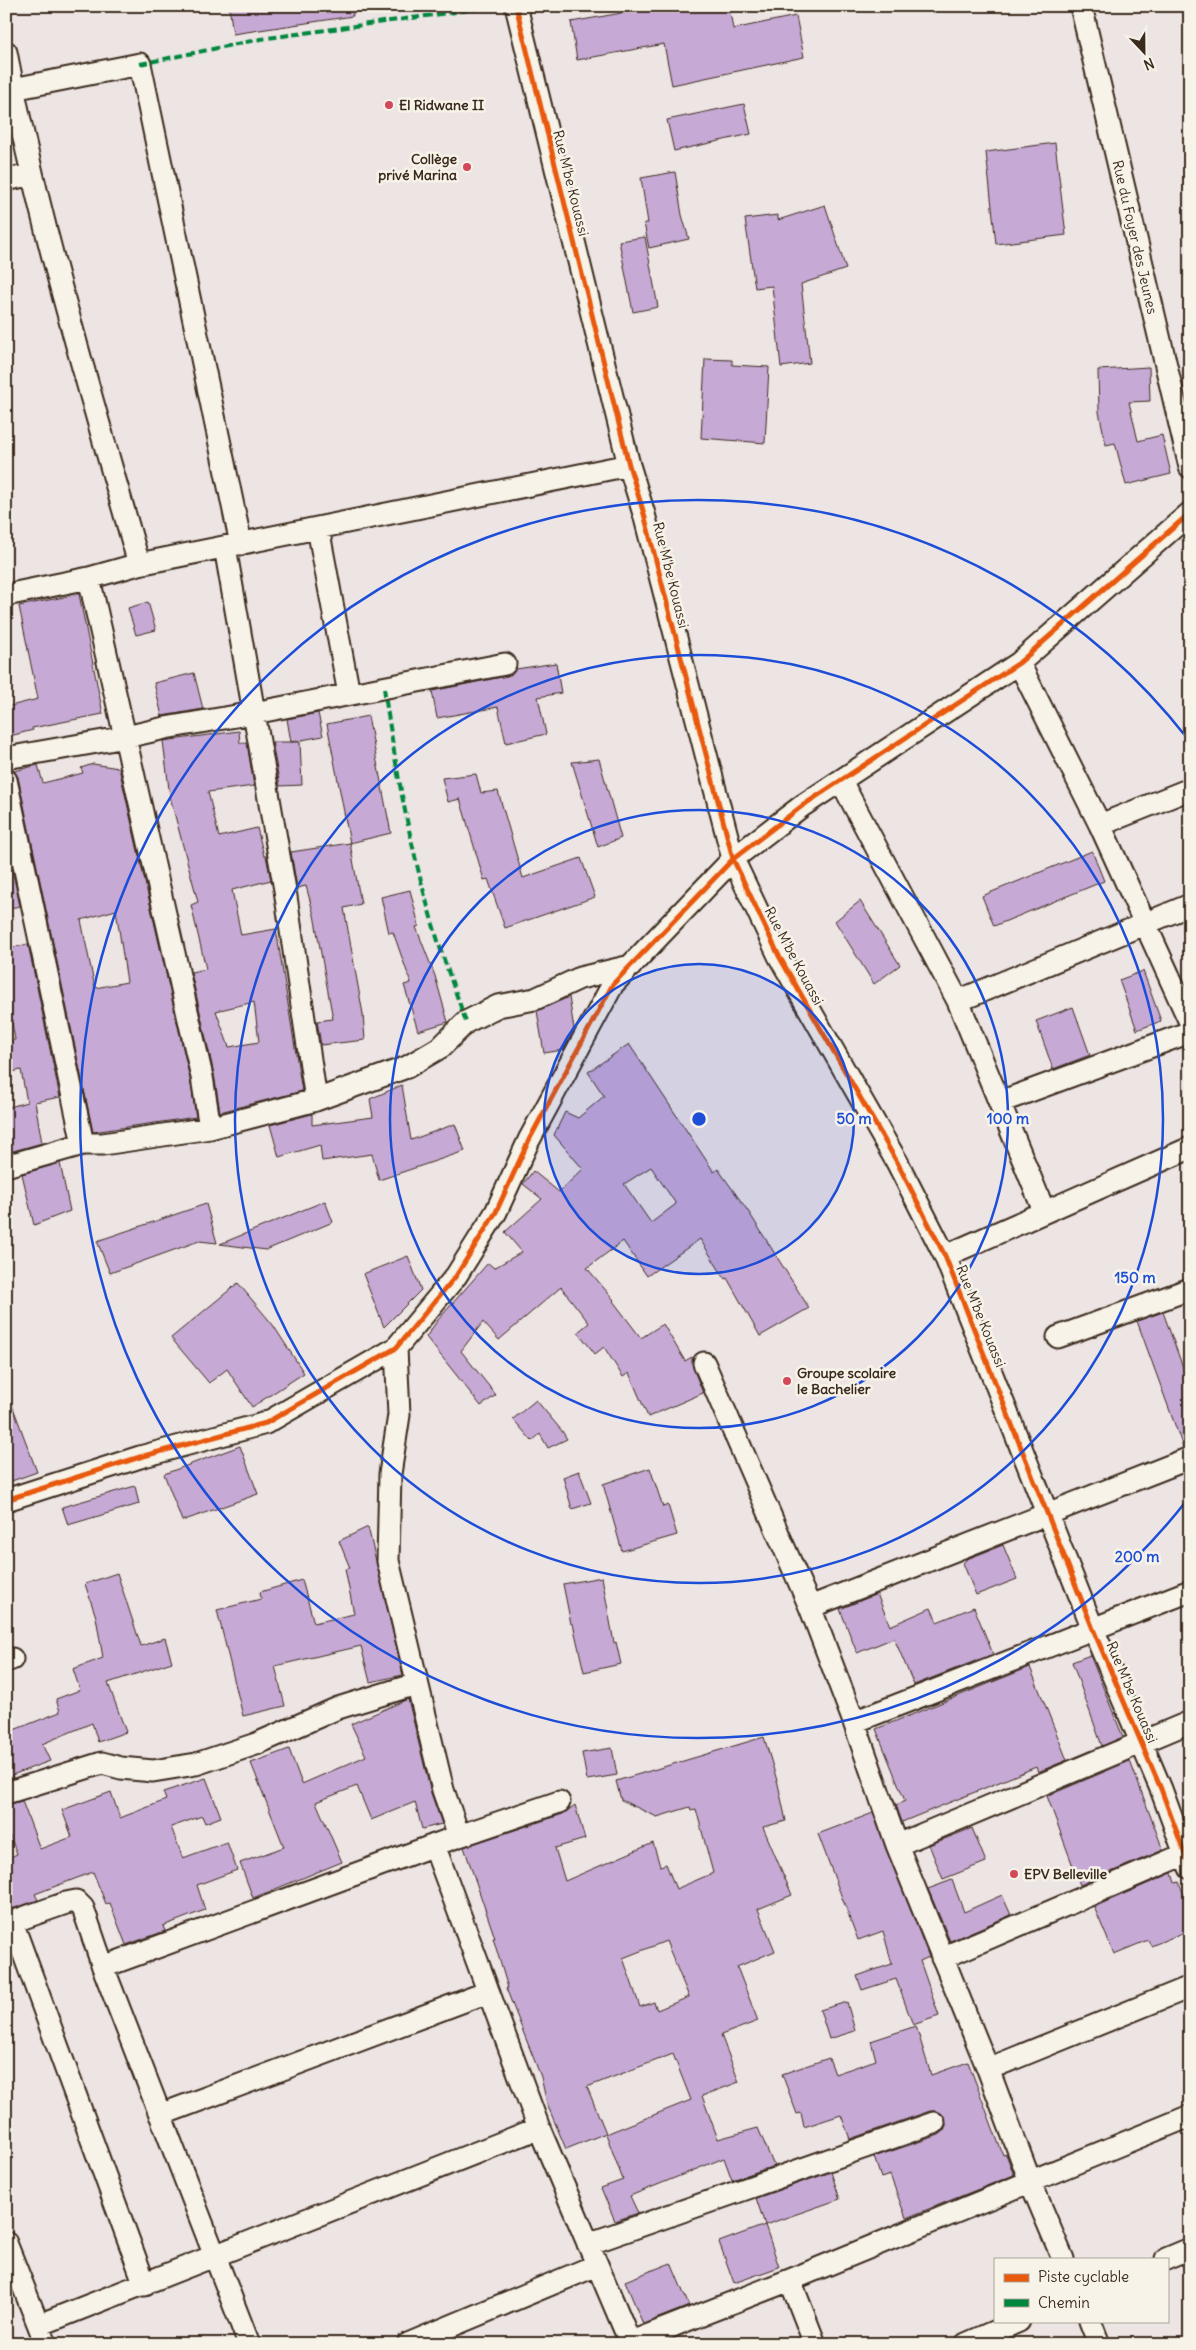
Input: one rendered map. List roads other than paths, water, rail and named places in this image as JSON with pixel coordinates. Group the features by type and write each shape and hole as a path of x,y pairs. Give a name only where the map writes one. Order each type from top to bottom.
{"street":[{"name":"Rue M'be Kouassi","path":"516,6 629,466 644,514 733,859 779,956 897,1162 945,1256 1093,1629 1142,1741 1188,1858"},
{"name":"Rue du Foyer des Jeunes","path":"1081,6 1190,468"},
{"path":"6,52 32,174 139,564"},
{"path":"13,89 140,64 232,546 254,713 285,890 316,1100"},
{"path":"6,180 32,174"},
{"path":"6,595 89,578 139,564 629,466"},
{"path":"6,1500 140,1457 266,1423 396,1348 456,1276 496,1212 529,1140 613,984 630,966 733,859 802,806 1019,662 1190,513"},
{"path":"318,528 349,694"},
{"path":"89,578 202,1077 210,1128"},
{"path":"1019,662 1100,825 1190,1022"},
{"path":"6,758 254,713 506,664"},
{"path":"6,780 84,1144"},
{"path":"841,781 958,1002 1044,1211"},
{"path":"1100,825 1190,789"},
{"path":"958,1002 1144,922 1190,905"},
{"path":"6,1166 84,1144 104,1144 210,1128 316,1100 407,1067 441,1046 466,1022 498,1006 535,999 580,978 630,966"},
{"path":"1000,1102 1190,1032"},
{"path":"945,1256 1190,1148"},
{"path":"1058,1337 1190,1289"},
{"path":"396,1348 399,1415 390,1474 388,1561 443,1790 459,1836"},
{"path":"704,1363 810,1607 854,1722 897,1845 988,2069 1030,2181 1064,2258"},
{"path":"810,1607 1190,1458"},
{"path":"854,1722 1190,1591"},
{"path":"6,1793 102,1762 122,1768 153,1771 196,1764 256,1744 338,1708 416,1684"},
{"path":"897,1845 1190,1722"},
{"path":"103,1967 434,1845 559,1802"},
{"path":"434,1845 539,2128 628,2343 790,2280 1190,2116"},
{"path":"942,1958 1188,1858"},
{"path":"145,2285 9,1923 76,1901 83,1908 103,1967 249,2344"},
{"path":"988,2069 1190,1987"},
{"path":"160,2115 488,1992"},
{"path":"588,2244 934,2123"},
{"path":"6,2243 43,2335 145,2285 539,2128"},
{"path":"1168,2258 1190,2248"},
{"path":"408,2344 597,2265"},
{"path":"790,2280 815,2344"},
{"path":"966,2344 1017,2322"},
{"path":"1090,2322 1099,2344"}],"place":[{"name":"El Ridwane II","path":"389,105"},
{"name":"Collège privé Marina","path":"467,167"},
{"name":"Groupe scolaire le Bachelier","path":"787,1381"},
{"name":"EPV Belleville","path":"1014,1874"}]}
